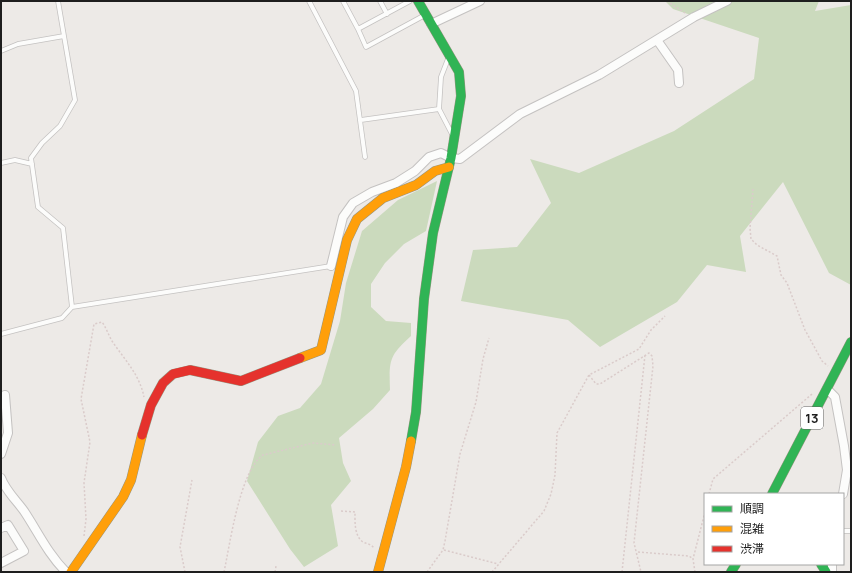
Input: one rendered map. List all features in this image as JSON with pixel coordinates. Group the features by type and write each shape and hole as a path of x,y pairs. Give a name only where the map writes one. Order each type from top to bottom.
{"street":[{"path":"378,572 406,467 416,412 424,299 432,240 450,162 461,96 459,72 451,55 418,1"},
{"path":"431,24 480,1"},
{"path":"71,572 123,497 131,480 149,411 163,383 173,374 190,370 242,381 321,350 347,240 357,219 383,198 416,185 450,162 460,159 520,114 599,75 694,17 727,1"},
{"path":"657,40 678,70 679,83"},
{"path":"331,266 343,217 353,203 372,192 396,183 415,171 429,157 441,153 450,162"},
{"name":"13","path":"773,493 851,342"},
{"path":"825,391 834,398 844,446 847,470 843,493"},
{"path":"1,454 8,433 5,395"},
{"path":"1,478 4,486 24,511 55,561 66,572"},
{"path":"1,528 8,524 24,551 1,563"}],"lane":[{"path":"58,1 76,100 60,126 42,143 31,158 38,207 63,228 72,307"},
{"path":"309,1 356,91 365,157"},
{"path":"343,1 366,47 426,14"},
{"path":"380,1 386,14"},
{"path":"358,29 410,1"},
{"path":"1,51 18,44 64,36"},
{"path":"451,55 441,78 439,108 454,136"},
{"path":"361,120 439,108"},
{"path":"1,163 15,160 32,164"},
{"path":"1,334 62,318 72,307 331,266"}],"path":[{"path":"667,1 694,17"},
{"path":"754,189 750,228 751,239 757,245 778,256 781,275 787,283 805,330 822,361 835,372"},
{"path":"492,572 544,511 549,501 555,475 554,453 557,433 589,375 639,349 651,330 665,316"},
{"path":"87,547 84,533 86,519 84,483 90,442 81,399 94,324 102,322 107,329 112,342 130,364 139,381 149,411"},
{"path":"427,572 443,550 460,454 476,402 483,359 489,338"},
{"path":"589,375 596,384 600,384 649,353 652,356 634,542 638,552 641,572"},
{"path":"622,572 645,356"},
{"path":"709,493 713,479 812,394 825,391"},
{"path":"224,572 241,491 256,459 262,455 313,443 336,445"},
{"path":"185,572 180,547 192,480"},
{"path":"341,511 355,512 357,535 362,542 372,545 382,557"},
{"path":"695,572 693,559 704,516"},
{"path":"443,550 498,564"},
{"path":"638,552 689,556 693,559"},
{"path":"275,572 276,566"}],"green space":[{"path":"665,1 819,1 815,11 851,5 851,285 829,273 783,182 740,236 746,272 707,265 677,302 600,347 568,320 461,301 473,250 517,247 551,203 530,159 579,173 674,131 754,79 759,38 673,9"},
{"path":"437,181 426,231 404,244 385,263 371,284 371,307 386,321 411,323 411,336 398,349 392,359 390,365 390,390 373,409 339,438 343,463 351,481 331,505 338,546 304,567 290,549 247,481 258,442 278,416 300,408 321,384 340,321 346,283 362,231 398,200"}],"traffic: fast":[{"path":"411,441 416,412 424,299 433,233 451,158 461,96 459,72 418,1"},
{"path":"773,493 851,342"},
{"path":"731,572 735,565"},
{"path":"822,565 826,572"}],"traffic: slow":[{"path":"300,358 321,350 347,240 357,219 383,198 416,185 435,171 449,167"},
{"path":"71,572 123,497 131,480 142,435"},
{"path":"378,572 406,467 411,441"}],"traffic: jam":[{"path":"142,435 151,405 163,383 173,374 190,370 241,381 300,358"}]}
